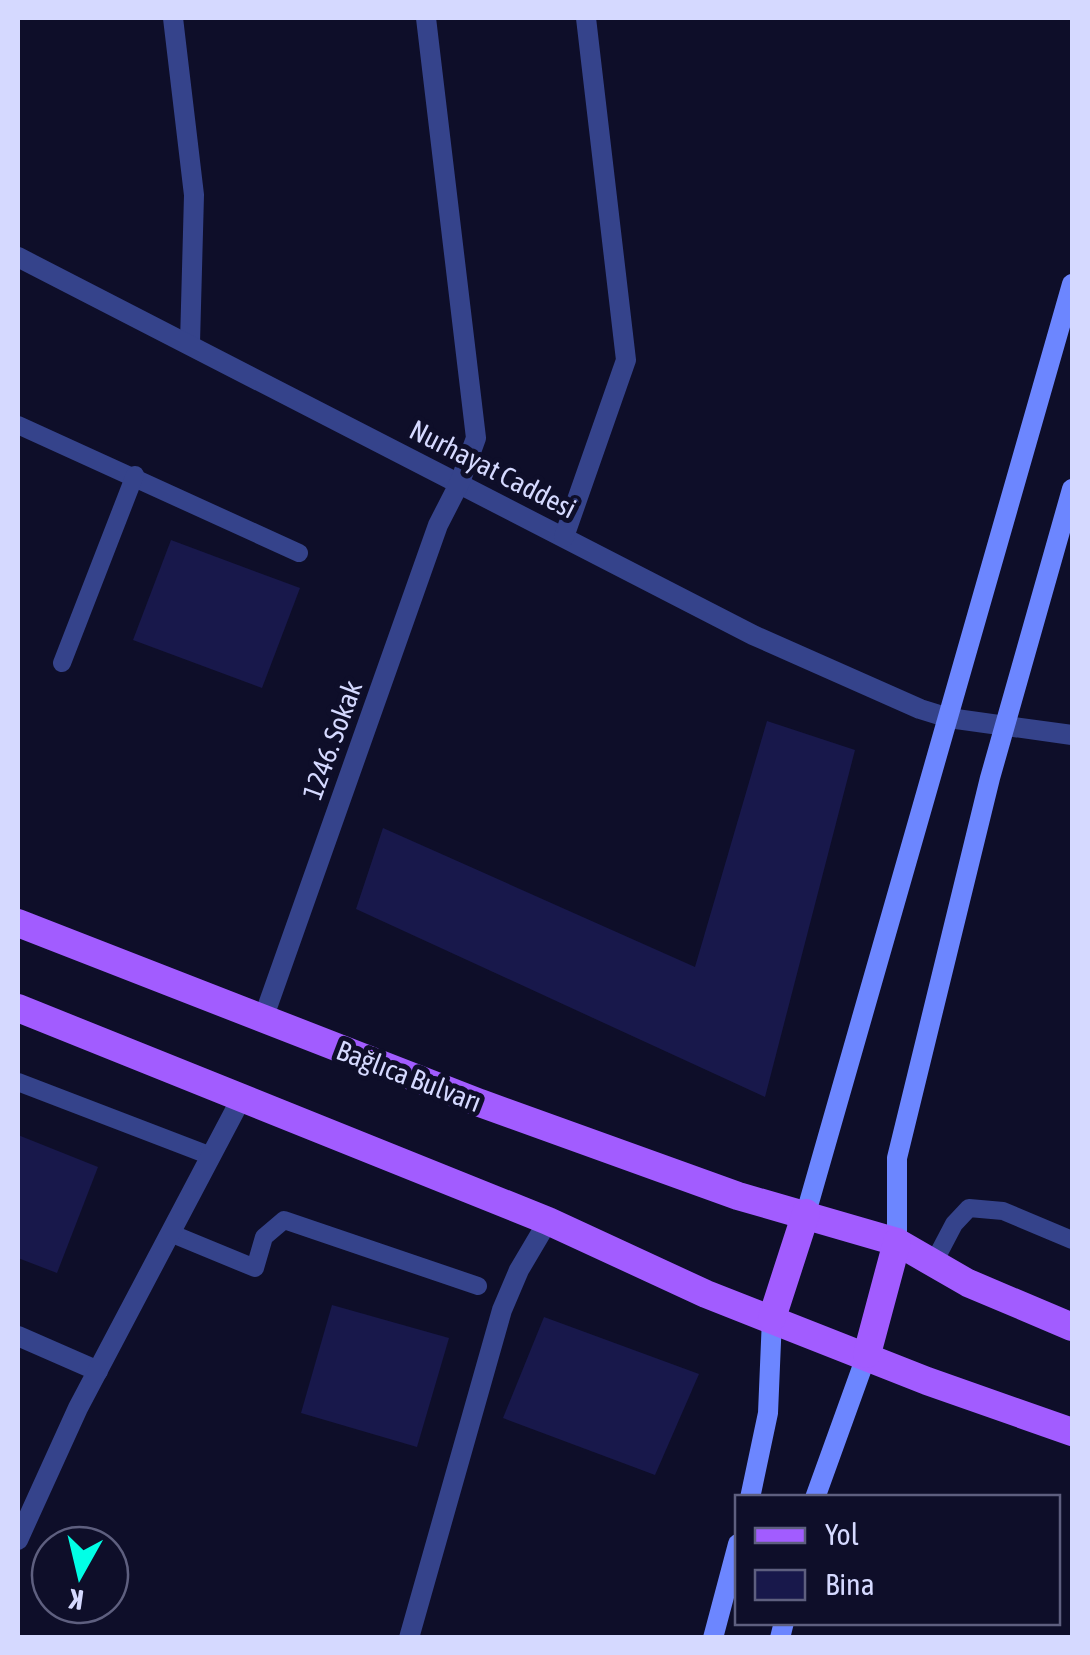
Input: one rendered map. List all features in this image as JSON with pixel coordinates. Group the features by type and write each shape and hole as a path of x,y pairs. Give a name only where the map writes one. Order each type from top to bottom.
{"main road":[{"path":"751,1495 768,1413 772,1318 806,1213 1072,284"},
{"path":"816,1495 867,1354 897,1242 897,1158 1004,727 1072,489"},
{"name":"Bağlıca Bulvarı","path":"18,924 627,1156 738,1196 897,1242"},
{"path":"18,1008 548,1221 706,1294 867,1354 927,1381 1072,1432"},
{"path":"897,1242 934,1264 1072,1326"},
{"path":"713,1638 735,1555"}],"street":[{"path":"173,18 194,195 190,343"},
{"name":"1246. Sokak","path":"262,1019 438,525 476,438 426,18"},
{"path":"564,536 626,360 586,18"},
{"name":"Nurhayat Caddesi","path":"18,258 753,635 949,718 1072,735"},
{"path":"18,1540 98,1371 241,1099"},
{"path":"409,1638 502,1310 519,1270 548,1221"},
{"path":"18,1336 98,1371"}],"lane":[{"path":"20,433 135,475 299,552"},
{"path":"62,663 135,475"},
{"path":"18,1082 211,1156"},
{"path":"934,1264 954,1224 969,1208 1003,1211 1072,1240"},
{"path":"170,1233 256,1268 264,1237 284,1220 478,1286"}],"building":[{"path":"171,540 300,588 262,688 133,640"},
{"path":"767,721 855,750 765,1097 356,909 383,828 695,967"},
{"path":"18,1135 98,1167 57,1273 18,1258"},
{"path":"332,1305 449,1338 417,1447 301,1413"},
{"path":"544,1317 699,1374 655,1475 503,1418"}]}
